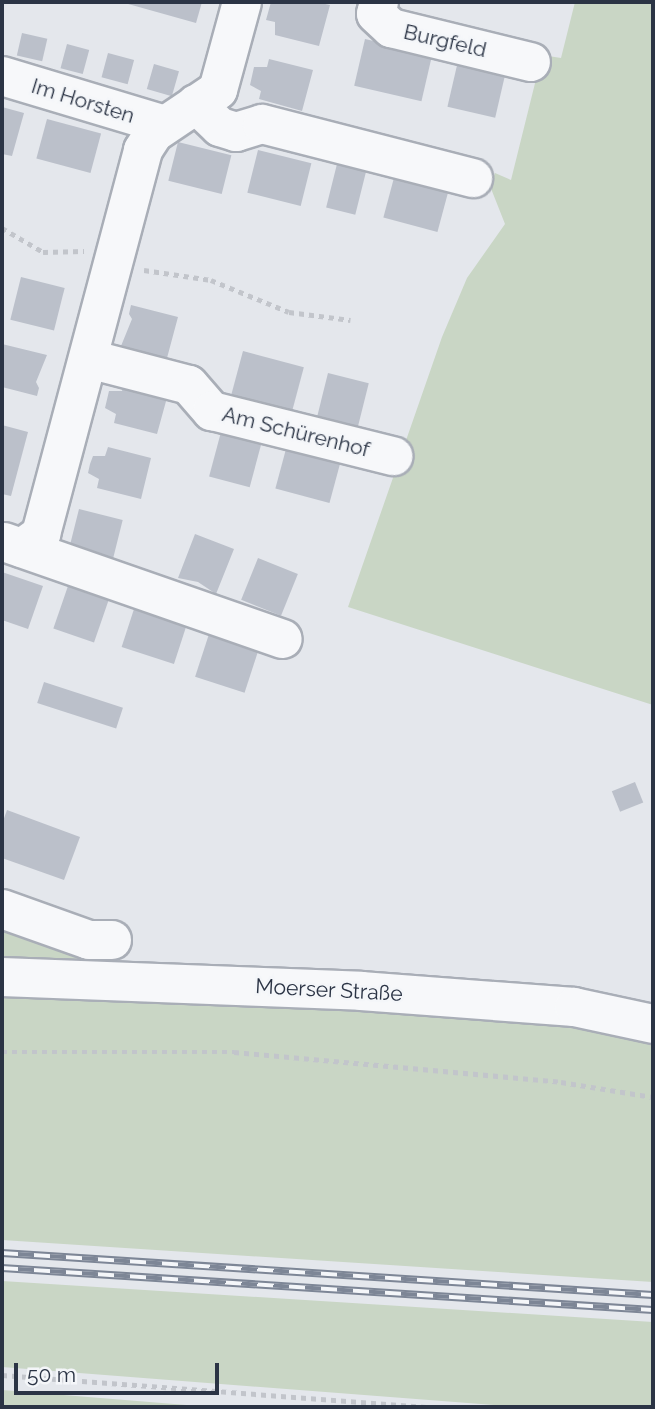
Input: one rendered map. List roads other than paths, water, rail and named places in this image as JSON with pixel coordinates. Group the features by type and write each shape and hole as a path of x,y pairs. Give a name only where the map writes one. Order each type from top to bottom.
{"street":[{"path":"12,545 41,534 143,150 154,133 218,90 242,2"},
{"name":"Burgfeld","path":"379,2 376,14 391,28 531,62"},
{"name":"Im Horsten","path":"2,76 165,125"},
{"path":"196,104 220,127 236,131 262,124 473,178"},
{"name":"Am Schürenhof","path":"89,359 189,386 212,411 393,456"},
{"path":"12,545 283,639"},
{"path":"2,909 89,940 112,940"},
{"name":"Moerser Straße","path":"2,977 404,994 574,1007 653,1024"}],"railway":[{"path":"2,1253 653,1295"},
{"path":"2,1268 653,1310"}]}
